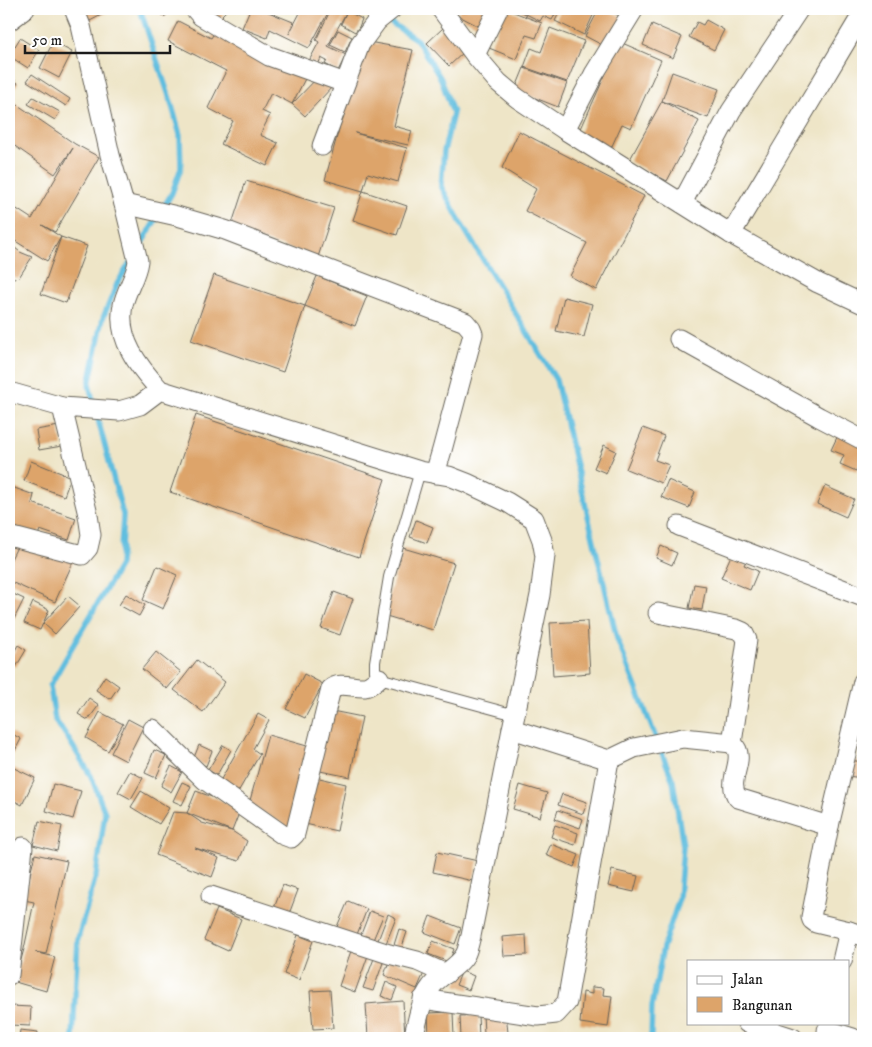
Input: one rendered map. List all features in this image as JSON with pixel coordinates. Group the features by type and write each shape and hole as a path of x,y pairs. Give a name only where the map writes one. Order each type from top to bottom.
{"street":[{"path":"9,21 25,9"},
{"path":"74,9 81,26 110,155 138,262 137,270 123,305 122,318 124,335 135,360 144,372 160,390 467,483 507,502 534,519 542,540 545,556 540,595 471,936 465,955 457,965 434,982 423,999 413,1038"},
{"path":"195,9 201,16 269,56 345,83"},
{"path":"441,9 474,56 498,82 517,98 732,234 818,283 863,304"},
{"path":"474,56 498,9"},
{"path":"565,130 594,74 634,9"},
{"path":"682,203 730,111 799,9"},
{"path":"732,234 863,13"},
{"path":"322,146 360,44 385,14"},
{"path":"124,204 171,214 225,230 465,322 473,334 442,450 428,472"},
{"path":"679,339 863,440"},
{"path":"9,392 62,407 118,411 140,405 160,390"},
{"path":"9,536 82,555 88,548 91,534 88,515 62,407"},
{"path":"679,526 863,597"},
{"path":"658,612 736,628 744,632 747,640 732,743"},
{"path":"153,729 205,780 283,835 291,838 294,834 331,689 334,686 369,686 379,678"},
{"path":"843,960 856,934 816,923 812,920 811,916 829,826 857,738 863,682"},
{"path":"514,722 609,760 634,748 683,738 732,743 737,749 738,755 734,785 734,793 738,798 829,826"},
{"path":"423,999 538,1016 556,1014 567,1002 609,760"},
{"path":"9,975 23,847"},
{"path":"211,896 389,954 417,961 446,974"},
{"path":"750,1024 793,1038"},
{"path":"827,1031 853,1038"}],"lane":[{"path":"428,472 389,577 375,671 379,678 514,722"}],"building":[{"path":"78,9 113,9 86,23"},
{"path":"158,9 174,9 164,17"},
{"path":"196,9 228,9 216,24"},
{"path":"250,9 261,9 293,22 289,34 302,9 330,9 309,48 270,29 267,38 242,28"},
{"path":"331,9 348,9 328,46 346,55 338,71 325,64 327,61 321,58 318,65 309,61 319,42 316,40"},
{"path":"460,9 494,9 484,29 457,15"},
{"path":"506,9 542,23 536,38 526,35 516,59 489,48"},
{"path":"516,9 558,9 552,20 543,16 540,21"},
{"path":"561,9 596,9 584,35 555,21"},
{"path":"599,9 605,9 624,18 604,46 585,36"},
{"path":"347,11 362,19 355,32 341,24"},
{"path":"706,20 724,30 714,50 689,37 697,22 703,25"},
{"path":"178,21 211,38 217,29 309,71 292,104 271,93 262,111 270,115 260,135 278,143 267,166 221,144 233,121 208,108 226,71 168,41"},
{"path":"652,24 682,37 673,58 643,45"},
{"path":"443,28 465,51 449,66 427,43"},
{"path":"550,28 584,41 567,82 524,67 531,48 541,52"},
{"path":"338,30 352,37 345,52 330,45"},
{"path":"20,38 39,50 28,68 9,56"},
{"path":"363,41 413,50 394,126 412,131 408,145 355,133 407,148 398,182 368,173 363,191 325,180 354,67"},
{"path":"53,42 72,52 59,78 40,68"},
{"path":"620,42 661,60 631,128 622,124 611,148 579,133"},
{"path":"524,68 567,83 558,107 515,90"},
{"path":"672,72 719,89 708,118 662,101"},
{"path":"32,74 70,99 66,106 27,81"},
{"path":"321,74 333,86 305,116 292,104"},
{"path":"9,76 18,83 9,95"},
{"path":"33,97 60,112 55,120 28,104"},
{"path":"9,99 75,144 99,157 55,232 42,225 61,237 47,261 9,237 9,204 32,219 73,148 55,174 9,142"},
{"path":"662,101 699,121 667,181 629,161"},
{"path":"519,131 644,196 596,290 570,276 587,243 525,211 536,189 502,168"},
{"path":"246,181 334,208 318,257 230,230"},
{"path":"363,191 407,206 397,235 353,220"},
{"path":"61,237 87,246 66,303 41,294"},
{"path":"9,243 20,252 32,257 18,279 9,276"},
{"path":"214,275 305,306 283,372 191,340"},
{"path":"317,276 367,296 355,326 305,306"},
{"path":"564,297 592,304 584,337 556,331"},
{"path":"196,415 385,479 359,557 170,492"},
{"path":"59,426 62,446 39,450 36,430"},
{"path":"643,428 664,436 655,460 669,465 661,483 626,469"},
{"path":"839,433 863,444 863,454 856,471 840,464 844,455 831,450"},
{"path":"604,445 616,451 606,473 594,468"},
{"path":"31,461 71,477 64,496 24,481"},
{"path":"668,480 695,492 689,508 661,497"},
{"path":"9,486 34,495 32,503 76,518 69,540 40,530 38,535 9,525"},
{"path":"825,486 854,499 846,517 817,504"},
{"path":"416,520 433,527 427,543 410,537"},
{"path":"19,543 74,560 55,602 9,581 9,563"},
{"path":"661,546 677,553 672,565 656,558"},
{"path":"403,548 454,563 433,630 383,615"},
{"path":"733,551 748,557 744,565 758,571 750,590 721,578"},
{"path":"157,566 177,575 163,609 143,600"},
{"path":"694,584 706,586 702,610 689,608"},
{"path":"9,592 24,599 14,619 9,616"},
{"path":"334,592 353,599 340,635 321,628"},
{"path":"126,594 145,605 139,616 119,605"},
{"path":"68,596 80,606 55,634 43,623"},
{"path":"33,602 49,610 40,630 24,623"},
{"path":"587,621 590,673 553,676 550,623"},
{"path":"18,645 26,650 16,667 9,663 9,661"},
{"path":"156,652 181,672 167,689 142,669"},
{"path":"197,660 225,682 203,712 174,690"},
{"path":"304,674 323,684 305,718 286,709"},
{"path":"105,676 119,686 110,699 96,690"},
{"path":"89,698 99,705 88,720 78,714"},
{"path":"327,710 362,717 350,777 315,770"},
{"path":"100,712 123,724 108,751 86,738"},
{"path":"258,714 269,720 253,749 260,754 238,792 220,781"},
{"path":"128,719 143,727 126,761 111,753"},
{"path":"9,732 21,739 9,762"},
{"path":"268,735 314,748 290,828 249,804"},
{"path":"199,745 212,751 206,766 193,760"},
{"path":"223,745 231,750 217,775 208,770"},
{"path":"154,750 166,755 156,778 145,773"},
{"path":"849,760 863,762 863,778 847,776"},
{"path":"171,766 182,772 171,792 161,786"},
{"path":"14,768 35,778 22,805 9,798 9,779"},
{"path":"130,771 143,778 131,799 118,792"},
{"path":"315,777 346,784 337,831 305,824"},
{"path":"182,782 191,786 182,805 173,801"},
{"path":"53,784 81,791 73,819 46,811"},
{"path":"520,785 547,793 540,817 513,809"},
{"path":"141,791 169,808 159,824 131,807"},
{"path":"196,791 241,808 232,831 187,813"},
{"path":"562,794 587,802 583,814 558,805"},
{"path":"558,810 583,819 580,828 555,819"},
{"path":"173,812 187,813 202,823 232,831 247,841 239,861 195,848 219,858 212,877 156,855"},
{"path":"9,817 13,818 9,829"},
{"path":"39,821 62,826 57,851 33,845"},
{"path":"555,825 578,833 575,845 551,837"},
{"path":"551,844 579,855 574,867 546,855"},
{"path":"437,852 478,861 473,881 433,872"},
{"path":"35,854 67,861 46,954 35,952 55,957 46,991 15,982 34,902 24,900"},
{"path":"9,862 18,864 9,897"},
{"path":"612,870 638,876 634,892 608,886"},
{"path":"283,885 298,890 289,914 274,908"},
{"path":"348,901 367,909 356,937 336,929"},
{"path":"217,909 241,919 228,951 204,940"},
{"path":"370,911 383,916 370,947 358,942"},
{"path":"388,914 396,918 385,946 377,943"},
{"path":"430,916 461,928 455,944 424,932"},
{"path":"399,929 407,932 401,950 393,948"},
{"path":"298,935 313,941 299,980 284,974"},
{"path":"526,935 527,955 504,956 502,937"},
{"path":"433,941 454,949 449,962 428,954"},
{"path":"353,945 370,950 355,992 339,986"},
{"path":"376,953 385,957 373,991 363,988"},
{"path":"390,959 424,973 417,989 384,975"},
{"path":"462,971 474,976 469,990 456,985"},
{"path":"386,982 397,987 392,1000 381,996"},
{"path":"592,987 604,988 603,995 612,996 608,1027 580,1023 583,992 592,994"},
{"path":"330,990 333,1028 313,1029 310,991"},
{"path":"403,1001 405,1038 368,1038 366,1004"},
{"path":"11,1006 31,1007 30,1026 10,1025"},
{"path":"453,1012 454,1038 429,1038 428,1013"},
{"path":"506,1012 508,1033 484,1034 483,1014"},
{"path":"478,1015 479,1037 461,1038 460,1016"},
{"path":"20,1030 38,1032 37,1038 19,1038"}],"waterway":[{"path":"140,9 180,135 181,168 172,193 140,246"},
{"path":"374,9 388,21 417,40 441,79 453,113 444,151 441,186 462,225 556,380 617,639 673,781 683,846 679,899 663,947 652,1006 651,1038"},
{"path":"73,1038 78,938 96,876 105,813 91,776 55,720 50,686 120,565 123,515 89,385 103,318 117,284 130,263"}]}
